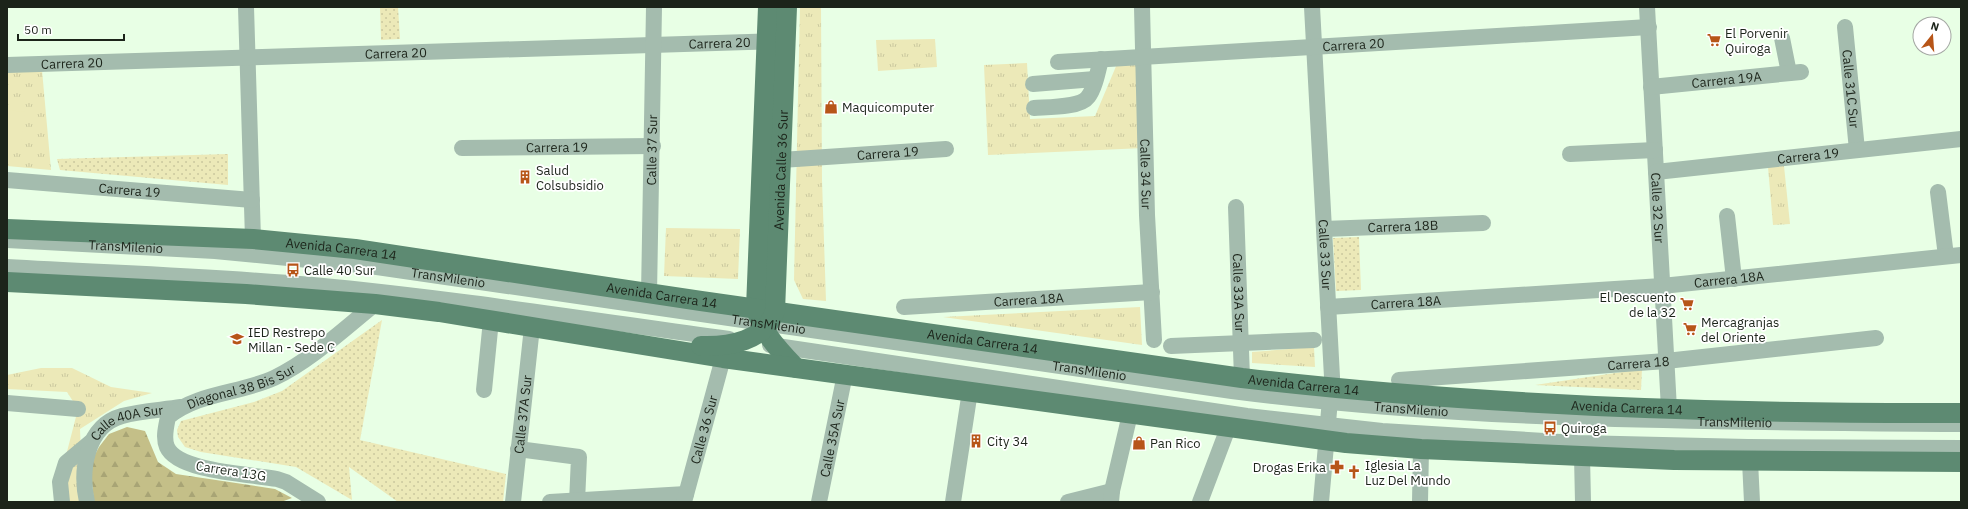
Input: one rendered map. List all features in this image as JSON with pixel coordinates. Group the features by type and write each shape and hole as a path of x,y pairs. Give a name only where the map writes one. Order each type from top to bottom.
{"main road":[{"name":"Avenida Calle 36 Sur","path":"766,324 781,160 776,41 768,7"},
{"name":"Avenida Calle 36 Sur","path":"766,324 776,41 787,7"},
{"name":"Avenida Carrera 14","path":"7,229 253,240 356,249 649,294 766,324 1242,378 1330,395 1669,409 1961,412"},
{"path":"7,282 246,294 375,304 491,320 724,358 1228,428 1327,434 1420,449 1750,461 1961,462"},
{"path":"532,327 589,331 702,346 743,341 766,324 796,368"}],"street":[{"path":"246,7 253,240"},
{"name":"Calle 37 Sur","path":"649,294 653,146 654,7"},
{"name":"Calle 34 Sur","path":"1142,7 1147,215 1154,340"},
{"name":"Calle 33 Sur","path":"1312,7 1332,377 1321,502"},
{"name":"Calle 32 Sur","path":"1648,7 1669,409"},
{"name":"Calle 31C Sur","path":"1845,27 1857,150"},
{"name":"Carrera 20","path":"1058,62 1648,28"},
{"name":"Carrera 19A","path":"1651,87 1795,72 1782,38"},
{"name":"Carrera 20","path":"7,65 776,41"},
{"path":"1034,108 1075,104 1084,101 1089,96 1101,59"},
{"path":"1033,84 1095,79"},
{"name":"Carrera 19","path":"1656,172 1961,139"},
{"name":"Carrera 19","path":"462,148 653,146"},
{"name":"Carrera 19","path":"781,160 946,149"},
{"path":"1570,154 1655,150"},
{"name":"Carrera 19","path":"7,180 252,200"},
{"path":"1938,192 1954,255"},
{"name":"Calle 33A Sur","path":"1236,207 1242,378"},
{"path":"1727,216 1734,279"},
{"name":"Carrera 18B","path":"1324,229 1483,223"},
{"name":"TransMilenio","path":"7,240 215,251 370,266 1232,391 1330,395 1383,407 1665,421 1961,424"},
{"name":"Carrera 18A","path":"1328,307 1662,286 1954,255"},
{"name":"TransMilenio","path":"7,267 333,287 516,309 743,341"},
{"name":"Carrera 18A","path":"904,307 1152,292"},
{"name":"Diagonal 38 Bis Sur","path":"181,407 204,398 259,384 276,377 307,358 375,304"},
{"path":"484,390 491,320"},
{"name":"TransMilenio","path":"766,324 1247,416 1327,434 1577,443 1748,447 1961,448"},
{"name":"Calle 37A Sur","path":"513,502 532,327"},
{"name":"Carrera 18","path":"1399,380 1666,361 1876,338"},
{"path":"1171,346 1314,340"},
{"name":"Calle 36 Sur","path":"685,498 724,358"},
{"name":"Calle 35A Sur","path":"819,502 845,374"},
{"path":"953,502 970,391"},
{"path":"7,403 78,409"},
{"name":"Calle 40A Sur","path":"87,502 84,470 86,455 97,432 108,422 122,416 181,407"},
{"name":"Carrera 13G","path":"181,407 168,417 165,436 166,446 171,454 190,464 205,468 277,478 318,502"},
{"path":"1068,502 1112,497 1130,414"},
{"path":"1200,502 1228,428"},
{"path":"62,502 60,482 66,463 91,443 97,432"},
{"path":"518,449 578,457 577,501"},
{"path":"1420,449 1420,502"},
{"path":"1582,456 1583,502"},
{"path":"1750,461 1752,502"},
{"path":"550,502 685,498"}],"green space":[{"path":"380,7 398,7 400,39 381,40"},
{"path":"800,7 821,7 822,180 826,301 803,299 794,280"},
{"path":"935,39 937,67 878,71 876,40"},
{"path":"1027,63 1030,119 1095,116 1117,64 1140,63 1144,148 988,155 984,65"},
{"path":"42,70 51,170 7,166 7,71"},
{"path":"7,110 25,112 20,152 7,151"},
{"path":"228,154 228,185 60,170 57,159"},
{"path":"1784,166 1790,224 1773,225 1768,167"},
{"path":"666,228 740,229 738,279 664,276"},
{"path":"1359,237 1361,290 1336,291 1333,238"},
{"path":"1140,307 1142,345 943,317"},
{"path":"382,320 360,440 506,474 503,502 398,502 349,467 352,500 296,467 201,452 185,447 178,437 177,430 181,421 254,402 282,391"},
{"path":"1314,347 1315,367 1252,363 1252,352"},
{"path":"41,368 72,368 111,387 152,393 124,401 80,429 83,502 65,502 62,471 78,409 67,392 7,389 7,375"},
{"path":"1642,369 1641,390 1535,385"},
{"path":"127,427 145,431 158,462 176,474 275,489 292,498 281,502 94,502 90,464 99,447 109,434"}],"place":[{"name":"El Porvenir Quiroga","path":"1714,40"},
{"name":"Maquicomputer","path":"831,107"},
{"name":"Salud Colsubsidio","path":"525,177"},
{"name":"Calle 40 Sur","path":"293,270"},
{"name":"El Descuento de la 32","path":"1687,304"},
{"name":"Mercagranjas del Oriente","path":"1690,329"},
{"name":"IED Restrepo Millan - Sede C","path":"237,339"},
{"name":"Quiroga","path":"1550,428"},
{"name":"City 34","path":"976,441"},
{"name":"Pan Rico","path":"1139,443"},
{"name":"Drogas Erika","path":"1337,467"},
{"name":"Iglesia La Luz Del Mundo","path":"1354,472"}]}
